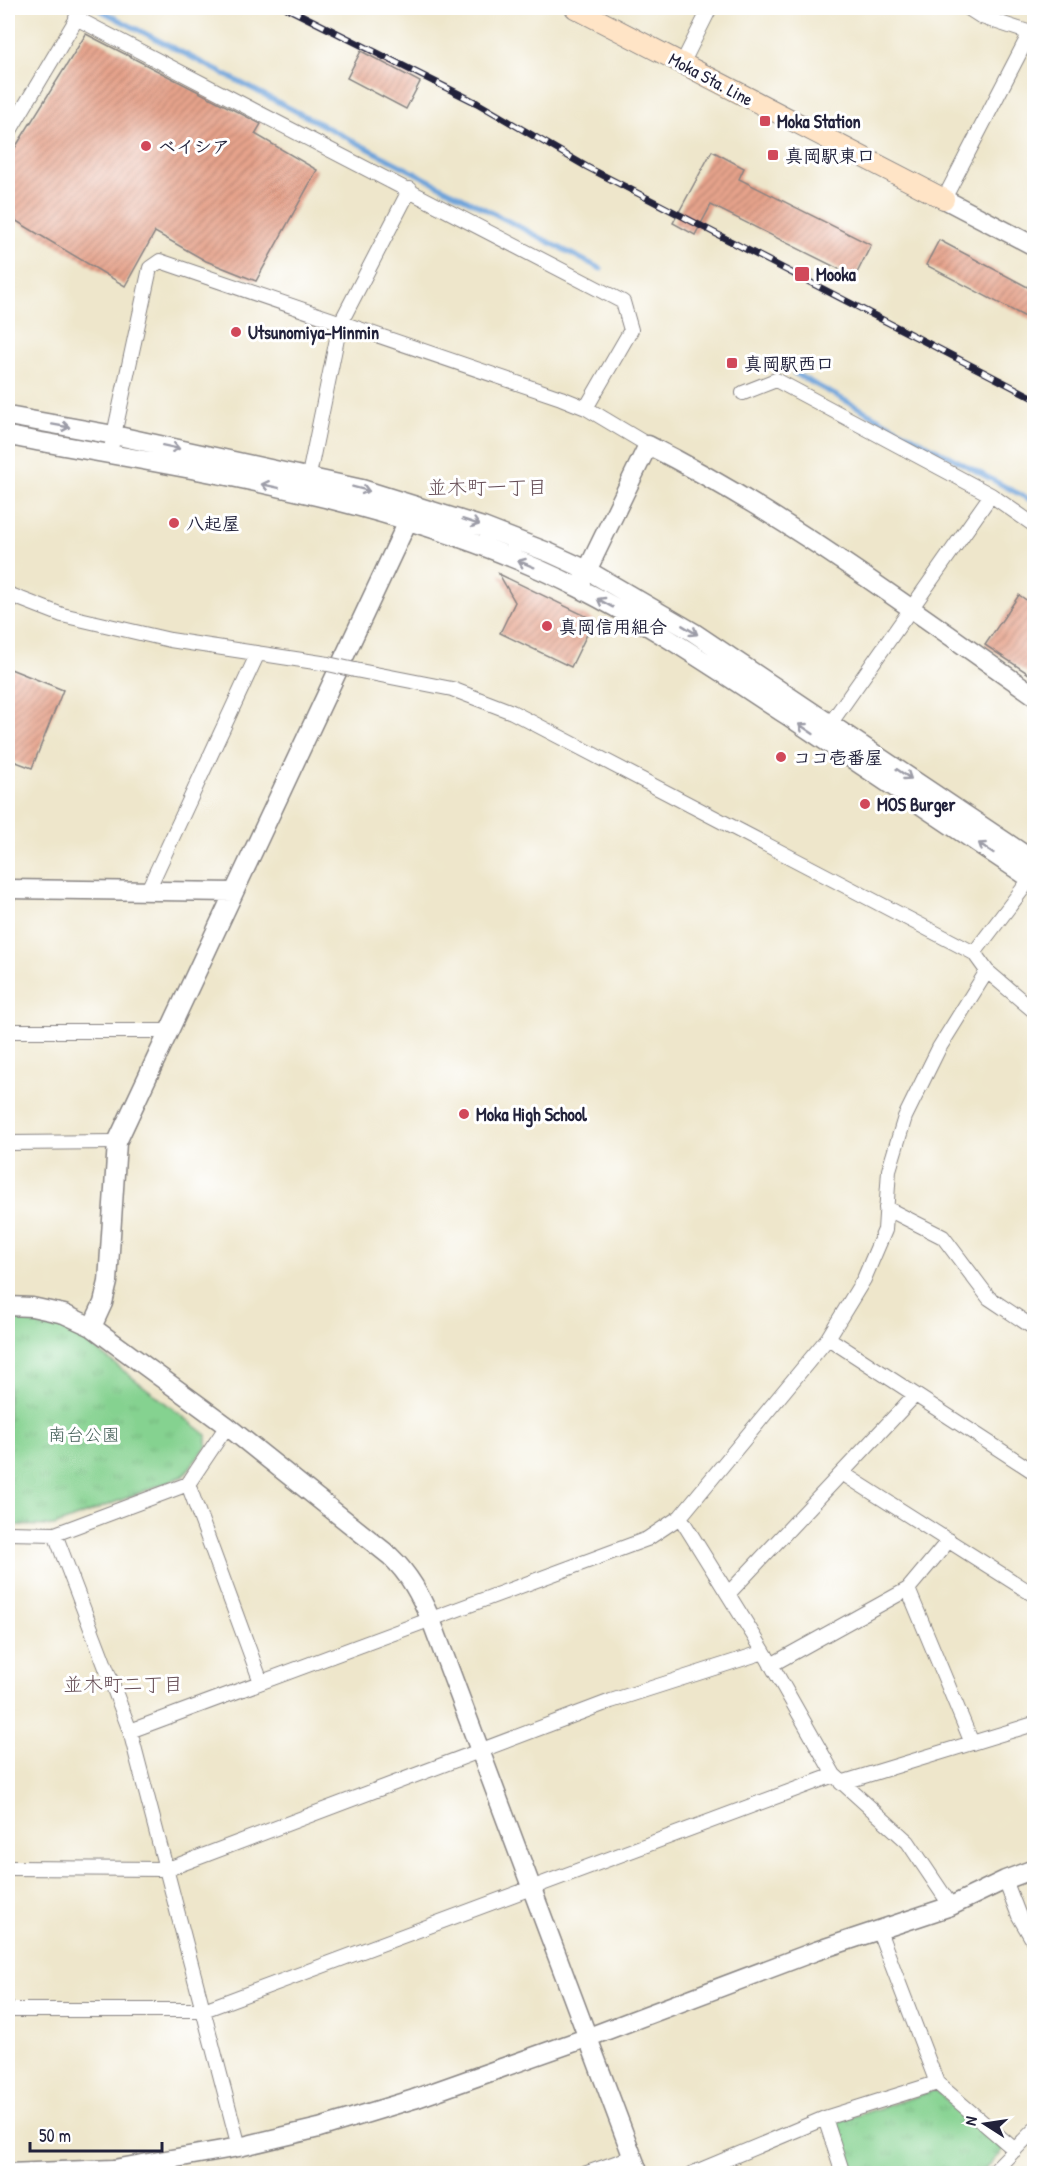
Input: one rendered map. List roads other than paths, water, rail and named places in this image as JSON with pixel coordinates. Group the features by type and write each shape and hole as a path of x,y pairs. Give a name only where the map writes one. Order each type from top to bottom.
{"main road":[{"name":"Moka Sta. Line","path":"575,8 944,199"}],"street":[{"path":"682,64 710,8"},
{"path":"968,8 982,17 1032,33 944,199 1035,246"},
{"path":"8,134 79,13 623,302 631,330 586,408"},
{"path":"307,485 340,324 410,189"},
{"path":"110,454 150,268 160,261 586,408 648,445 707,475 911,609 1035,695"},
{"path":"743,393 776,380 991,495 1035,525"},
{"path":"8,416 114,435 411,513 483,526 585,569 693,632 830,724 1034,874"},
{"path":"8,435 110,454 307,485"},
{"path":"579,588 585,569 648,445"},
{"path":"830,724 991,495"},
{"path":"411,513 579,588 681,645 1034,874"},
{"path":"92,1327 103,1303 108,1282 117,1142 411,513"},
{"path":"8,594 62,615 170,639 328,664 452,689 512,712 974,953 987,971 1035,1011"},
{"path":"147,892 258,653"},
{"path":"974,953 1034,874"},
{"path":"8,890 234,892"},
{"path":"130,1731 647,1539 680,1517 828,1338 864,1279 885,1230 889,1170 905,1117 939,1048 987,971"},
{"path":"8,1031 170,1031"},
{"path":"8,1143 117,1142"},
{"path":"886,1208 943,1237 989,1298 1035,1328"},
{"path":"8,1306 32,1307 64,1314 92,1327 227,1426 390,1556 416,1586 431,1620 589,2037 635,2165 584,2174"},
{"path":"828,1338 1035,1472"},
{"path":"728,1594 915,1395"},
{"path":"8,1533 55,1534 188,1484 227,1426"},
{"path":"842,1473 1035,1595"},
{"path":"188,1484 261,1683"},
{"path":"680,1517 838,1779 908,1842 951,1906"},
{"path":"55,1534 130,1731 239,2147"},
{"path":"8,1868 168,1869 611,1701 767,1659 908,1589 949,1540"},
{"path":"908,1589 972,1743"},
{"path":"8,2010 204,2010 838,1779 1035,1724"},
{"path":"8,2173 114,2171 239,2147 319,2128 414,2098 589,2037 816,1951 951,1906 1005,1880 1035,1869"},
{"path":"1005,1880 1019,1916 1035,1942"},
{"path":"879,1931 937,2083 1015,2150"},
{"path":"692,2174 825,2118 937,2083"},
{"path":"825,2118 843,2174"},
{"path":"991,2174 1035,2130"}],"waterway":[{"path":"100,10 601,269"},
{"path":"794,373 1034,502"}],"railway":[{"path":"287,8 477,103 587,167 1034,398"}],"place":[{"name":"Moka Station","path":"765,121"},
{"name":"ベイシア","path":"146,146"},
{"name":"真岡駅東口","path":"773,155"},
{"name":"Mooka","path":"802,274"},
{"name":"Utsunomiya-Minmin","path":"236,332"},
{"name":"真岡駅西口","path":"732,363"},
{"name":"八起屋","path":"174,523"},
{"name":"真岡信用組合","path":"547,626"},
{"name":"ココ壱番屋","path":"781,757"},
{"name":"MOS Burger","path":"865,804"},
{"name":"Moka High School","path":"464,1114"}],"district":[{"name":"並木町一丁目","path":"487,486"},
{"name":"並木町二丁目","path":"123,1683"}],"park label":[{"name":"南台公園","path":"84,1434"}]}
